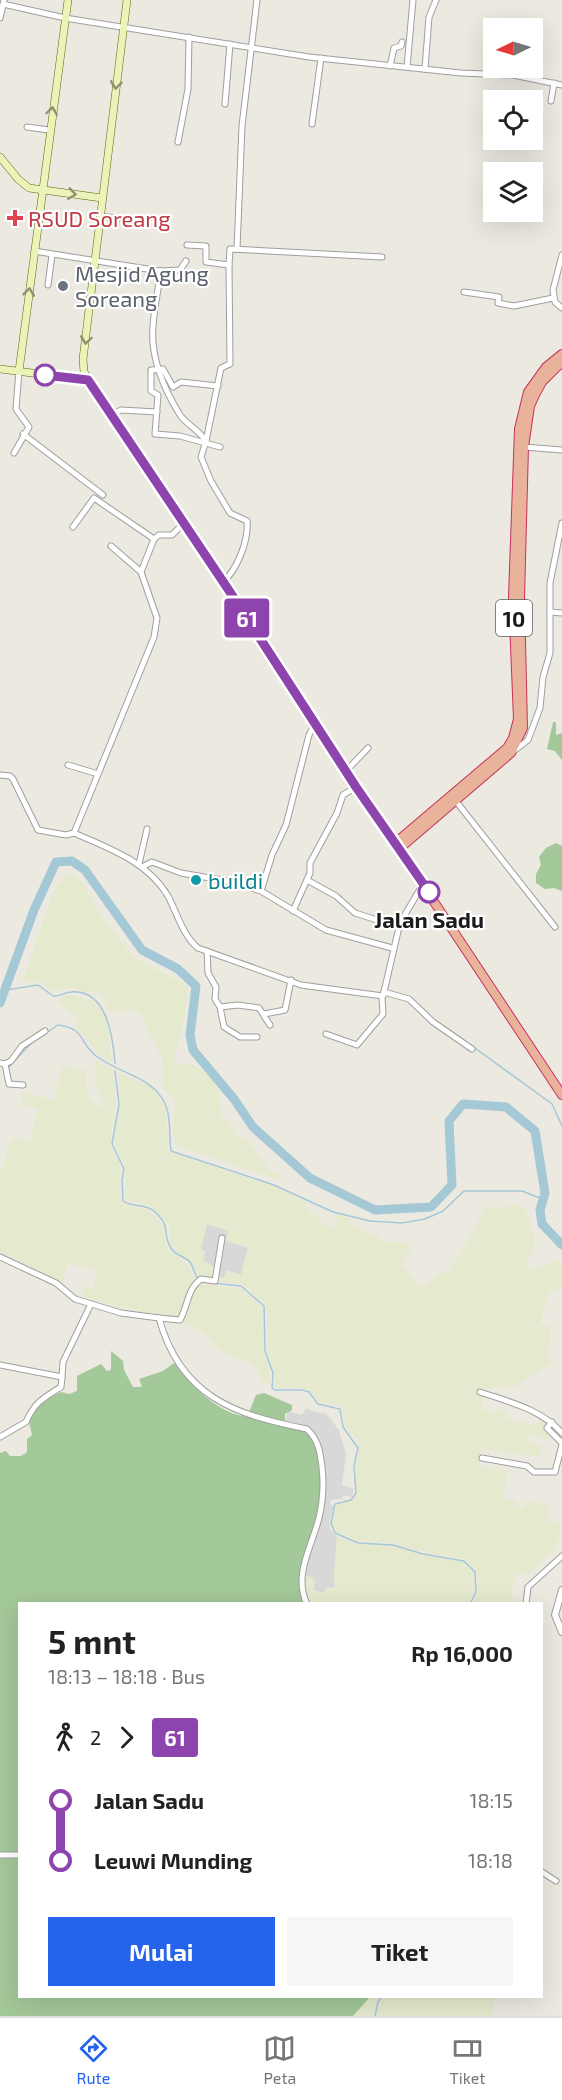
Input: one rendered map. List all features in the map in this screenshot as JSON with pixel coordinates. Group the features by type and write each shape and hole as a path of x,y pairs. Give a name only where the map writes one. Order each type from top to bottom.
{"highway":[{"name":"10","path":"397,846 507,748 513,738 518,719 513,597 519,429 528,392 546,367 562,354"},
{"name":"10","path":"397,846 510,753 524,723 520,597 524,447 530,406 542,382 562,362"},
{"path":"397,846 562,1095"}],"main road":[{"path":"19,371 41,190 68,0"},
{"path":"127,0 83,359 88,380 397,846"},
{"path":"0,157 24,185 41,190 102,198"},
{"path":"0,369 88,380"}],"street":[{"path":"237,249 242,126 257,0"},
{"path":"407,67 413,0"},
{"path":"425,69 429,18 436,0"},
{"path":"0,18 4,2 65,18 321,58 390,66 513,75 562,85"},
{"path":"178,142 188,89 189,37"},
{"path":"390,66 394,48 400,46 402,42"},
{"path":"225,104 230,44"},
{"path":"312,124 321,58"},
{"path":"551,101 554,83"},
{"path":"27,127 49,130"},
{"path":"100,216 125,219"},
{"path":"187,245 206,246 206,262 230,265"},
{"path":"223,582 232,574 237,565 248,524 230,513 211,481 201,457 221,368 230,364 230,249 382,257"},
{"path":"34,251 160,271 180,270 186,261"},
{"path":"48,285 52,255"},
{"path":"562,255 553,298 556,305 562,308"},
{"path":"160,271 153,331 160,369 182,417 197,429 203,441"},
{"path":"464,292 498,297 498,303 514,306 553,298"},
{"path":"160,369 173,387 181,382 218,386"},
{"path":"160,369 150,372 151,391 158,395 157,436 180,436 220,447"},
{"path":"14,453 28,427 16,409 19,371"},
{"path":"112,415 121,410 157,412"},
{"path":"23,435 103,495"},
{"path":"524,447 562,450"},
{"path":"73,527 94,498 154,539"},
{"path":"141,572 154,539 159,536 172,535 184,523"},
{"path":"510,753 528,741 540,708 543,677 550,653 550,583 562,523"},
{"path":"74,833 158,622 151,595 141,572 111,546"},
{"path":"550,612 562,613"},
{"path":"261,891 272,855 286,825 309,735 315,723"},
{"path":"346,771 368,748"},
{"path":"68,765 98,774"},
{"path":"0,775 10,776 13,779 36,828 62,835 74,833 141,865 166,893 191,941 198,948 302,985 409,999 434,1023 472,1048"},
{"path":"293,911 307,880 310,863 337,813 343,795 356,787"},
{"path":"455,800 555,927"},
{"path":"141,865 147,829"},
{"path":"141,865 152,862 181,873 232,882 261,891 277,897 293,911 333,932 392,948"},
{"path":"307,880 336,896 355,913 399,927"},
{"path":"326,1034 357,1046 383,1014 383,994 392,948 413,898 423,885"},
{"path":"207,951 208,973 216,986 215,999 220,1007 223,1024 231,1034 240,1037 257,1037"},
{"path":"264,1014 285,1010 291,980"},
{"path":"220,1007 256,1008 264,1014 270,1025"},
{"path":"23,1085 9,1084 4,1065 11,1061 22,1047 45,1031"},
{"path":"0,1258 56,1283 75,1299 121,1313 180,1320 191,1288 198,1280 215,1281 222,1238"},
{"path":"0,1437 14,1426 26,1422 28,1412 40,1400 61,1387 63,1362 91,1304"},
{"path":"159,1318 164,1338 179,1364 189,1376 225,1406 307,1429 320,1445 323,1497 301,1583 306,1602"},
{"path":"0,1365 62,1377"},
{"path":"480,1392 534,1412 552,1422 562,1433"},
{"path":"482,1458 527,1466 534,1472 555,1472 562,1444 547,1428 552,1422"},
{"path":"526,1602 528,1587 562,1556"},
{"path":"562,1590 555,1615 562,1632"},
{"path":"0,1855 18,1855"},
{"path":"543,1873 556,1881"}],"shaded area":[{"path":"207,1224 229,1231 248,1248 241,1275 223,1278 213,1274 214,1267 203,1261 200,1249"},
{"path":"306,1408 326,1413 339,1430 346,1454 342,1485 354,1489 352,1497 343,1495 342,1499 331,1500 330,1504 335,1507 329,1521 330,1529 337,1537 335,1589 328,1588 324,1593 313,1590 315,1581 305,1575 285,1421 288,1411 302,1415"}],"green space":[{"path":"553,722 556,722 556,735 562,733 562,760 555,751 547,749"},
{"path":"556,843 562,846 562,891 554,888 545,889 536,883 536,874 541,865 539,857 546,848"},
{"path":"65,875 74,875 81,881 103,919 136,959 189,986 182,1030 174,1059 179,1065 192,1064 211,1077 218,1090 221,1117 228,1120 237,1136 249,1141 271,1172 280,1175 281,1181 177,1146 173,1135 175,1101 164,1089 163,1061 140,1013 129,1010 110,1012 103,996 96,990 85,993 69,987 55,992 39,981 22,982 52,895"},
{"path":"73,995 92,1001 102,1012 108,1026 112,1062 98,1054 78,1028 78,1020 60,1003 59,999 63,996"},
{"path":"96,1060 113,1070 116,1104 110,1145 122,1169 119,1180 121,1202 127,1206 144,1208 154,1215 165,1228 165,1243 170,1252 188,1264 194,1278 200,1284 240,1288 262,1307 261,1326 265,1338 263,1352 270,1370 270,1385 264,1382 252,1364 223,1353 198,1329 177,1319 123,1308 83,1296 84,1287 93,1288 97,1269 68,1264 63,1282 0,1252 0,1168 5,1169 4,1161 9,1142 13,1143 14,1138 30,1142 38,1108 21,1105 22,1091 53,1100 62,1066 85,1070 90,1099 98,1106 104,1105 95,1085"},
{"path":"118,1072 151,1086 165,1109 169,1152 273,1186 305,1201 305,1206 331,1230 339,1221 335,1219 336,1215 353,1219 349,1222 351,1226 358,1227 368,1235 377,1235 381,1241 410,1244 410,1251 402,1265 419,1287 426,1285 442,1272 449,1272 487,1206 501,1209 513,1204 526,1209 535,1242 534,1249 526,1262 527,1267 534,1270 556,1260 562,1263 562,1291 550,1291 540,1324 548,1326 550,1333 548,1355 552,1363 515,1386 484,1389 479,1395 484,1398 480,1407 493,1414 497,1410 507,1412 507,1418 537,1426 541,1417 553,1423 549,1428 552,1431 548,1439 528,1434 527,1442 543,1447 538,1457 482,1449 479,1467 507,1470 503,1499 518,1500 517,1507 525,1508 526,1500 550,1506 548,1521 561,1523 560,1538 552,1551 531,1572 525,1575 518,1573 510,1596 516,1598 515,1602 473,1602 478,1592 477,1572 465,1559 424,1552 393,1543 358,1541 337,1532 332,1523 337,1505 352,1501 358,1493 355,1471 359,1457 358,1442 345,1426 341,1408 338,1405 319,1402 310,1391 302,1388 274,1387 275,1373 267,1351 267,1312 263,1302 241,1284 202,1280 191,1262 173,1249 169,1241 170,1227 157,1212 148,1205 125,1200 126,1169 114,1144 120,1104","holes":["207,1224 228,1231 226,1241 248,1248 241,1275 227,1270 223,1278 213,1274 214,1267 203,1261 205,1251 201,1249"]},
{"path":"111,1351 123,1361 124,1370 133,1387 142,1387 139,1379 163,1371 174,1363 215,1404 247,1417 256,1395 264,1393 292,1405 292,1410 285,1414 285,1421 300,1429 316,1444 322,1463 322,1486 305,1560 302,1583 304,1602 18,1602 18,1998 369,1998 353,2016 0,2016 0,1453 6,1451 10,1456 21,1456 27,1452 27,1439 32,1435 29,1422 32,1413 44,1400 61,1392 69,1394 77,1391 77,1376 101,1364 107,1371 111,1370"},
{"path":"337,1537 357,1544 392,1546 423,1555 464,1562 474,1572 474,1596 470,1602 304,1602 300,1583 304,1575 313,1578 314,1590 323,1593 327,1587 335,1588"},
{"path":"369,1998 381,1998 373,2016 353,2016"},
{"path":"384,1998 495,1998 492,2016 376,2016 380,2003"}],"waterway":[{"path":"0,1003 34,910 56,862 72,861 85,870 142,950 178,969 196,986 190,1035 193,1050 234,1099 253,1127 310,1178 375,1210 431,1207 452,1185 449,1121 463,1104 506,1107 535,1131 545,1193 540,1210 542,1224 562,1245"},
{"path":"6,990 38,985 53,996 71,992 83,993 93,998 100,1006 110,1028 115,1063"},
{"path":"433,1019 461,1038"},
{"path":"46,1033 58,1025 73,1029 95,1055 155,1089 167,1109 171,1151 274,1185 333,1212 370,1221 402,1223 425,1219 443,1211 464,1191 522,1191 545,1200"},
{"path":"9,1067 32,1042"},
{"path":"475,1048 552,1104 562,1126"},
{"path":"115,1071 119,1104 112,1144 124,1169 123,1201 150,1209 160,1217 171,1248 190,1262 198,1279"},
{"path":"202,1282 241,1286 264,1306 265,1351 273,1373 272,1388 309,1392 318,1404 340,1409 343,1427 358,1448 354,1466 356,1493 351,1500 335,1504 331,1523 335,1533 358,1543 393,1545 423,1554 464,1561 475,1572 476,1592 471,1602"},
{"path":"375,2016 378,2002 381,1998"}],"bus line":[{"name":"61","path":"45,375 88,380 151,471 356,787 429,892"}],"place":[{"name":"RSUD Soreang","path":"15,218"},
{"name":"Mesjid Agung Soreang","path":"63,286"},
{"name":"buildi","path":"196,880"},
{"name":"Jalan Sadu","path":"429,892"}]}
